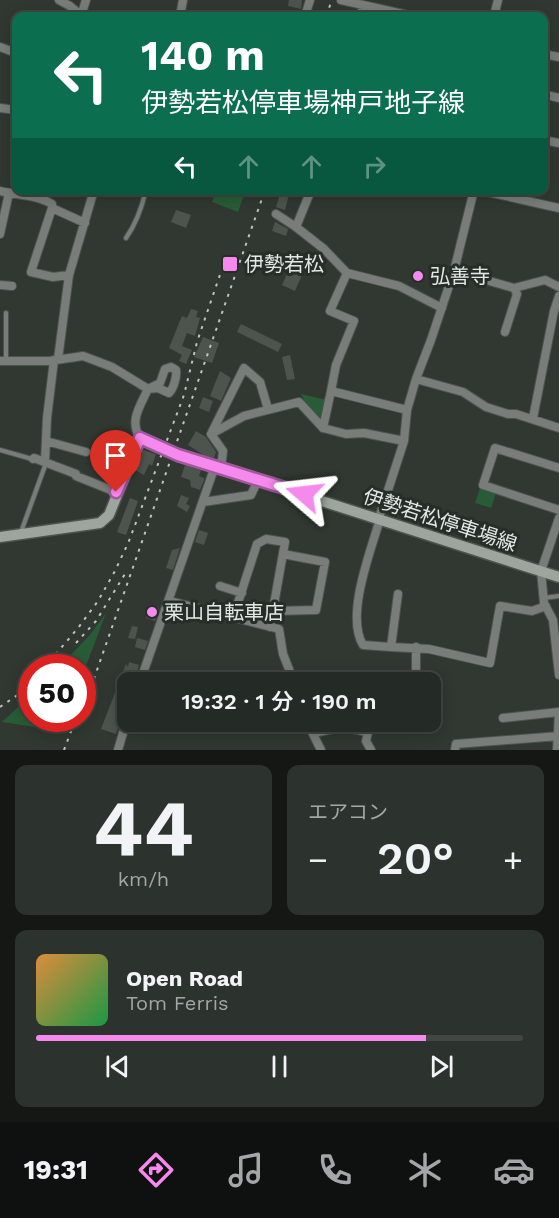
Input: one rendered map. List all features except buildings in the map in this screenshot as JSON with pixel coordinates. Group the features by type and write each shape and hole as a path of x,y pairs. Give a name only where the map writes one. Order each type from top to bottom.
{"main road":[{"name":"伊勢若松停車場線","path":"140,438 158,448 559,577"},
{"path":"0,537 100,523 109,515 116,492 140,438"}],"street":[{"path":"59,0 77,12"},
{"path":"341,0 392,12"},
{"path":"362,12 363,6"},
{"path":"0,191 12,193"},
{"path":"0,234 9,193"},
{"path":"24,195 52,204 31,272 53,277 69,275"},
{"path":"46,462 46,441 56,359 69,275 93,195"},
{"path":"296,227 308,195"},
{"path":"473,195 454,271 407,410 404,441 379,519 363,580 356,619 358,631 363,645 416,647 490,663 500,606 532,611 545,602"},
{"path":"506,195 559,208"},
{"path":"52,208 85,223"},
{"path":"276,214 324,249 347,273 399,286 442,309"},
{"path":"454,271 514,288 545,280 559,287"},
{"path":"323,428 336,365 354,321 330,311 347,273"},
{"path":"0,285 12,286"},
{"path":"505,332 517,294 514,288"},
{"path":"532,418 559,296"},
{"path":"3,361 83,356 97,360 148,389 135,418 135,426 140,438"},
{"path":"211,434 244,368 260,382 268,409"},
{"path":"416,379 463,392 486,408 532,418 559,428"},
{"path":"331,391 407,410"},
{"path":"211,434 244,416 299,402 323,428 346,434 364,433 404,441"},
{"path":"144,672 170,601 195,522 223,451 211,434"},
{"path":"46,441 86,452"},
{"path":"559,468 495,448 483,485 559,510"},
{"path":"33,459 46,462 116,492"},
{"path":"203,502 251,495 258,480"},
{"path":"559,518 541,571 545,602 553,620 559,675"},
{"path":"233,618 257,544 266,539 285,542 270,627"},
{"path":"273,611 316,610 325,562 283,554"},
{"path":"220,586 242,593"},
{"path":"391,647 399,594"},
{"path":"170,601 279,629 283,654 290,672"},
{"path":"416,647 416,672"},
{"path":"503,718 559,712 557,750"},
{"path":"321,750 313,733 343,727 368,732 366,741 371,750"},
{"path":"120,749 124,732"},
{"path":"455,750 456,744 559,736"}],"lane":[{"path":"126,238 143,204 145,195"},
{"path":"3,361 6,313"},
{"path":"0,450 33,459"},
{"path":"21,534 46,462"},
{"path":"545,602 559,596"}],"green space":[{"path":"215,195 244,195 238,212 212,202"},
{"path":"301,394 327,400 322,418 317,419"},
{"path":"480,488 496,493 491,508 475,503"},
{"path":"106,613 91,654 72,654"},
{"path":"18,707 18,724 2,722"}],"railway":[{"path":"328,12 332,0"},
{"path":"96,673 263,195"},
{"path":"56,654 98,601 129,541 184,395 197,342 224,263"},
{"path":"76,643 96,621 125,574"},
{"path":"0,707 18,695"},
{"path":"64,750 71,732"}],"place":[{"name":"伊勢若松","path":"230,264"},
{"name":"弘善寺","path":"418,276"},
{"name":"栗山自転車店","path":"152,612"}],"route":[{"path":"116,492 140,438 178,455 304,494"}]}
